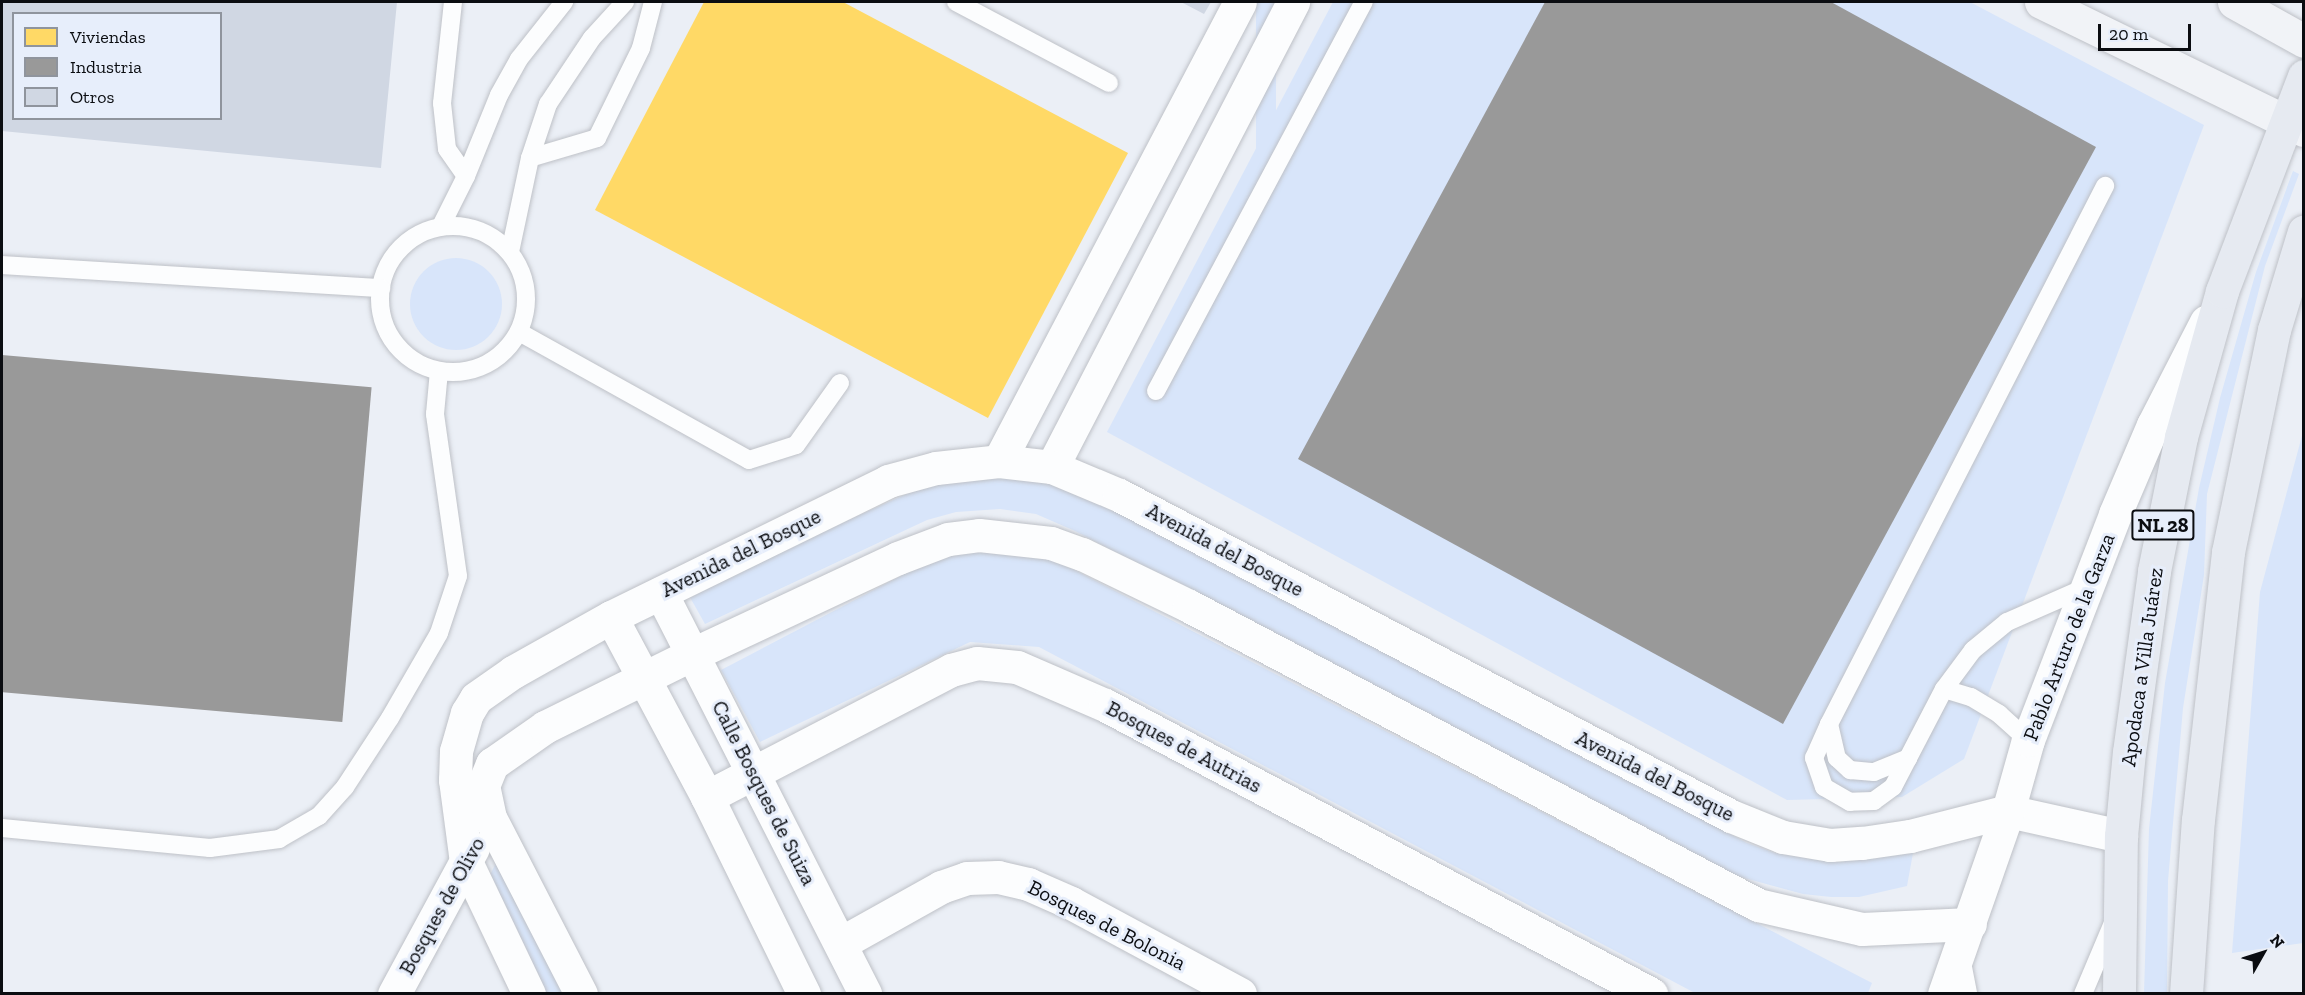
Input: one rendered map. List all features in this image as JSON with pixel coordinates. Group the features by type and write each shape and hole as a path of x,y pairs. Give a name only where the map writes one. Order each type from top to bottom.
{"main road":[{"path":"2041,2 2294,126"},
{"path":"2234,2 2304,41"},
{"name":"Apodaca a Villa Juárez","path":"2119,993 2121,836 2154,571 2181,437 2222,291 2294,126 2304,76"},
{"path":"2186,993 2198,820 2228,552 2274,330 2303,231"}],"street":[{"path":"999,461 1240,2"},
{"path":"1052,467 1293,2"},
{"name":"Pablo Arturo de la Garza","path":"1944,993 2008,811 2028,740 2153,425 2222,291"},
{"name":"Avenida del Bosque","path":"529,993 466,861 455,780 462,727 476,698 492,684 611,617 888,481 936,468 999,461 1052,467 1119,495 1731,816 1783,837 1830,845 1862,843 1910,836 2008,811"},
{"path":"581,993 490,818 484,801 485,776 504,753 544,728 693,654 948,539 1005,535 1051,543 1189,606 1758,905 1862,929 1965,938"},
{"name":"Calle Bosques de Suiza","path":"661,593 865,993"},
{"path":"611,617 707,797 804,993"},
{"name":"Bosques de Autrias","path":"707,797 753,771 951,670 978,663 1017,666 1105,705 1652,993"},
{"path":"2008,811 2121,836"},
{"name":"Bosques de Olivo","path":"394,993 490,818"},
{"name":"Bosques de Bolonia","path":"841,943 941,887 967,878 999,877 1028,884 1071,903 1240,993"}],"lane":[{"path":"453,2 442,103 447,149 466,176"},
{"path":"441,226 466,176 499,95 519,59 564,2"},
{"path":"510,252 530,158 548,104 566,74 625,2"},
{"path":"530,158 597,138 641,48 653,2"},
{"path":"956,2 1109,83"},
{"path":"1156,391 1364,2"},
{"path":"2089,586 2007,622 1973,650 1944,689 1893,787 1874,801 1850,802 1824,787 1814,758 1829,724 2105,186"},
{"path":"441,226 468,226 482,231 510,252 525,283 525,309 519,332 495,360 478,368 439,371 410,358 390,337 381,314 381,288 395,253 412,238 441,226"},
{"path":"2,265 381,288"},
{"path":"519,332 748,460 796,445 840,383"},
{"path":"2,828 210,848 279,840 319,816 345,787 390,718 439,633 458,576 435,414 439,371"},
{"path":"1944,689 1981,703 2028,740"},
{"path":"1829,724 1837,758 1850,770 1874,772 1908,758"},
{"path":"2083,993 2119,908"},
{"path":"1965,938 1968,993"}],"shaded area":[{"path":"1256,2 1276,2 1276,457 1256,457"},
{"path":"1333,2 1970,2 2204,125 1964,759 1902,797 1787,800 1107,432"},
{"path":"2293,171 2299,174 2265,266 2207,494 2204,575 2183,708 2168,881 2167,993 2144,993 2149,829 2165,683 2199,488 2220,398 2256,272"},
{"path":"456,258 473,262 488,272 498,287 502,304 498,321 488,336 473,346 456,350 439,346 424,336 414,321 410,304 414,287 424,272 439,262"},
{"path":"2303,432 2303,943 2232,953 2260,592"},
{"path":"969,476 1055,479 1097,497 1747,843 1775,853 1838,862 1913,853 1907,886 1859,897 1831,897 1803,894 1737,876 1075,531 1036,514 1000,509 956,512 927,520 705,624 687,592 920,488"},
{"path":"968,550 1019,551 1061,563 1872,983 1868,993 1695,993 1039,647 970,642 760,742 721,670 937,557"},
{"path":"498,859 567,993 545,993 487,881"}],"building: Viviendas":[{"path":"704,2 843,2 1128,153 988,418 595,210"}],"building: Industria":[{"path":"1545,2 1831,2 2096,147 1783,724 1298,459"},
{"path":"2,355 372,387 342,722 2,692"}],"building: Otros":[{"path":"2,2 397,2 381,168 2,131"},
{"path":"1181,2 1211,2 1204,14"}]}
